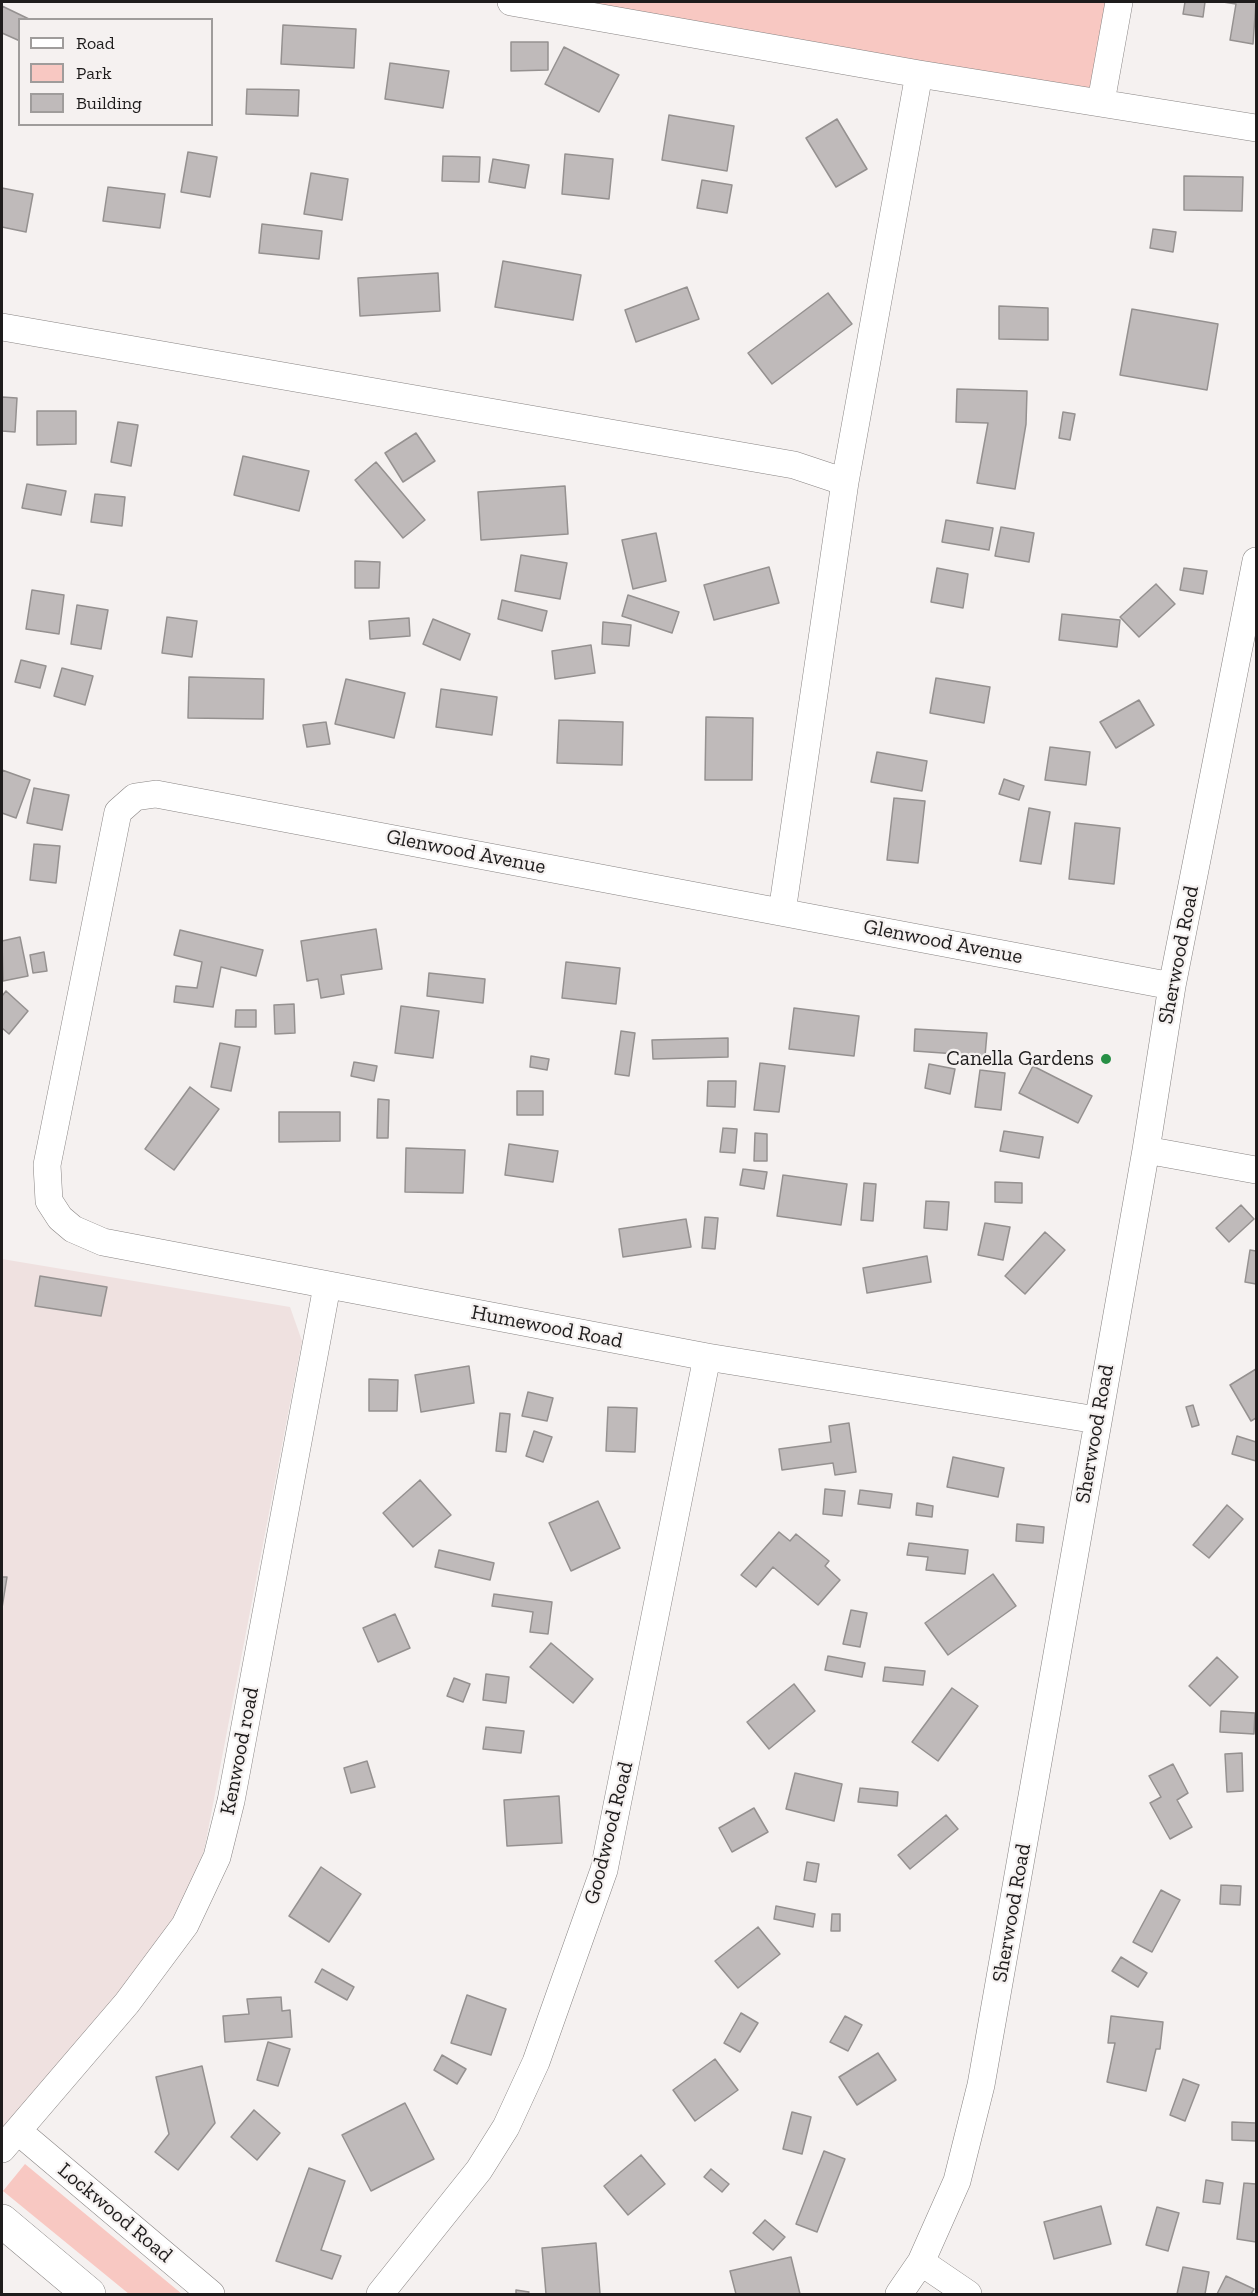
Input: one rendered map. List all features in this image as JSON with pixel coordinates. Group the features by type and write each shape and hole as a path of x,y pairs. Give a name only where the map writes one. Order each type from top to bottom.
{"main road":[{"path":"2,2221 89,2295"}],"street":[{"path":"510,2 919,74 1257,128"},
{"path":"1101,102 1119,2"},
{"path":"782,912 845,482 919,74"},
{"path":"2,327 794,465 845,482"},
{"name":"Sherwood Road","path":"899,2295 921,2262 957,2181 981,2085 1146,1150 1172,986 1257,561"},
{"name":"Glenwood Avenue","path":"47,1165 118,812 135,797 156,794 1172,986"},
{"path":"1146,1150 1257,1170"},
{"name":"Humewood Road","path":"47,1165 49,1202 60,1218 73,1229 103,1242 707,1357 1098,1419"},
{"name":"Kenwood road","path":"10,2140 127,2003 185,1925 217,1857 231,1801 327,1286"},
{"name":"Goodwood Road","path":"380,2295 479,2170 506,2127 536,2062 593,1904 604,1870 622,1790 707,1357"},
{"name":"Lockwood Road","path":"10,2140 211,2295"},
{"path":"921,2262 968,2295"}],"shaded area":[{"path":"2,1259 290,1307 302,1341 204,1851 176,1919 119,1996 2,2129"}],"green space":[{"path":"545,2 1110,2 1093,92"},
{"path":"25,2164 182,2294 129,2294 3,2191"}],"building":[{"path":"1185,2 1205,2 1203,17 1183,14"},
{"path":"1223,2 1256,2 1253,44 1230,40 1236,4"},
{"path":"2,6 27,18 18,18 18,40 2,33"},
{"path":"283,25 356,29 354,68 281,64"},
{"path":"511,42 548,42 548,70 511,71"},
{"path":"564,47 619,75 599,112 545,84"},
{"path":"390,63 449,71 443,108 385,99"},
{"path":"247,89 299,90 298,116 246,114"},
{"path":"669,115 734,126 727,171 662,160"},
{"path":"837,119 867,169 836,187 806,138"},
{"path":"188,152 217,157 210,197 181,192"},
{"path":"565,154 613,159 609,199 562,194"},
{"path":"443,156 480,157 479,182 442,181"},
{"path":"493,159 529,165 525,188 489,182"},
{"path":"311,173 348,179 342,220 304,214"},
{"path":"1184,176 1243,177 1242,211 1184,210"},
{"path":"702,180 732,185 727,213 697,208"},
{"path":"108,187 165,194 160,228 103,221"},
{"path":"2,188 33,194 26,232 2,227"},
{"path":"262,224 322,231 319,259 259,253"},
{"path":"1153,229 1176,232 1173,252 1150,248"},
{"path":"503,261 581,275 573,320 495,307"},
{"path":"438,273 440,311 360,316 358,278"},
{"path":"687,287 699,319 636,342 625,310"},
{"path":"828,293 852,324 772,384 748,353"},
{"path":"999,306 1048,308 1048,340 999,339"},
{"path":"1132,309 1218,324 1207,390 1120,375"},
{"path":"957,389 1027,391 1026,424 1015,489 977,483 988,423 956,422"},
{"path":"2,397 17,398 15,432 2,431"},
{"path":"37,411 76,411 76,444 37,445"},
{"path":"1063,412 1075,414 1070,440 1059,438"},
{"path":"118,422 138,425 131,466 111,462"},
{"path":"416,433 435,461 403,482 385,453"},
{"path":"243,456 309,471 299,511 234,495"},
{"path":"376,462 425,520 403,538 355,480"},
{"path":"27,484 66,491 61,515 22,508"},
{"path":"565,486 568,534 481,540 478,492"},
{"path":"95,494 125,497 122,526 91,522"},
{"path":"946,520 993,528 989,550 942,542"},
{"path":"1001,527 1034,533 1029,562 995,556"},
{"path":"656,533 666,581 633,589 622,540"},
{"path":"521,555 567,563 560,599 515,591"},
{"path":"355,561 380,562 379,588 355,588"},
{"path":"769,567 779,603 714,620 704,585"},
{"path":"937,568 968,574 963,608 931,602"},
{"path":"1184,568 1207,571 1203,594 1180,590"},
{"path":"1156,584 1175,604 1139,637 1120,617"},
{"path":"32,590 64,595 59,634 26,629"},
{"path":"628,595 679,612 672,633 622,616"},
{"path":"502,600 547,611 542,631 498,619"},
{"path":"77,605 108,610 101,649 71,644"},
{"path":"1062,614 1120,620 1117,647 1059,640"},
{"path":"167,617 197,621 192,657 162,653"},
{"path":"409,618 410,636 370,639 369,621"},
{"path":"433,619 470,634 460,660 423,644"},
{"path":"603,622 631,625 629,646 602,644"},
{"path":"591,645 595,673 555,679 552,651"},
{"path":"21,660 46,666 40,688 15,682"},
{"path":"62,668 93,676 85,705 54,696"},
{"path":"189,677 264,679 263,719 188,718"},
{"path":"936,678 990,687 984,723 930,713"},
{"path":"346,679 405,693 394,738 335,724"},
{"path":"441,689 497,697 492,735 436,727"},
{"path":"1139,700 1154,725 1116,748 1100,722"},
{"path":"706,717 753,718 752,780 705,780"},
{"path":"559,720 623,722 622,765 557,763"},
{"path":"326,722 330,744 307,747 303,725"},
{"path":"1050,747 1090,752 1086,785 1045,780"},
{"path":"877,752 927,761 922,791 871,782"},
{"path":"2,770 30,780 16,818 2,813"},
{"path":"1004,779 1024,786 1019,800 999,794"},
{"path":"34,788 69,795 62,830 27,823"},
{"path":"894,798 925,801 918,863 887,860"},
{"path":"1029,808 1050,812 1041,864 1020,861"},
{"path":"1075,823 1120,828 1114,884 1069,879"},
{"path":"34,844 60,846 56,883 30,880"},
{"path":"376,929 382,969 341,975 344,994 321,998 318,979 307,981 301,941"},
{"path":"180,930 263,950 256,976 221,967 213,1007 174,1002 176,986 197,988 202,962 174,955"},
{"path":"20,937 28,976 3,981 2,941"},
{"path":"44,952 47,971 33,973 30,955"},
{"path":"566,962 620,968 616,1004 562,998"},
{"path":"429,973 485,979 483,1003 427,996"},
{"path":"6,991 28,1011 9,1034 2,1028 2,996"},
{"path":"294,1004 295,1033 275,1034 274,1005"},
{"path":"401,1006 439,1011 433,1058 395,1053"},
{"path":"794,1008 859,1016 854,1056 789,1049"},
{"path":"236,1010 256,1010 256,1027 235,1027"},
{"path":"915,1029 987,1033 985,1056 914,1051"},
{"path":"621,1031 635,1033 629,1076 615,1074"},
{"path":"728,1038 728,1057 653,1059 652,1040"},
{"path":"220,1043 240,1047 231,1091 211,1087"},
{"path":"531,1056 549,1059 547,1070 530,1067"},
{"path":"354,1062 377,1066 374,1081 351,1076"},
{"path":"760,1063 785,1066 779,1112 754,1110"},
{"path":"929,1064 955,1069 950,1094 925,1088"},
{"path":"1033,1066 1092,1096 1078,1123 1019,1093"},
{"path":"980,1070 1005,1073 1001,1110 975,1107"},
{"path":"708,1081 736,1081 735,1107 707,1106"},
{"path":"190,1087 219,1109 174,1170 145,1149"},
{"path":"517,1091 543,1091 543,1115 517,1115"},
{"path":"378,1099 389,1100 388,1138 377,1138"},
{"path":"279,1112 340,1112 340,1141 279,1142"},
{"path":"723,1128 737,1129 735,1153 720,1152"},
{"path":"1004,1131 1043,1137 1039,1158 1000,1151"},
{"path":"755,1133 767,1134 767,1161 754,1161"},
{"path":"509,1144 558,1151 553,1182 505,1175"},
{"path":"406,1148 465,1150 463,1193 405,1192"},
{"path":"743,1169 767,1172 764,1189 740,1185"},
{"path":"783,1175 847,1184 841,1225 777,1216"},
{"path":"995,1182 1022,1183 1022,1203 995,1202"},
{"path":"864,1183 876,1184 873,1221 861,1220"},
{"path":"926,1201 949,1202 947,1230 924,1228"},
{"path":"1241,1205 1254,1219 1229,1242 1216,1228"},
{"path":"705,1217 718,1218 715,1249 702,1248"},
{"path":"686,1219 691,1247 623,1257 619,1229"},
{"path":"985,1223 1010,1227 1003,1260 978,1255"},
{"path":"1045,1232 1065,1250 1025,1294 1005,1276"},
{"path":"1250,1250 1256,1251 1256,1284 1245,1282"},
{"path":"927,1256 931,1282 867,1293 863,1268"},
{"path":"40,1276 107,1287 101,1316 35,1306"},
{"path":"469,1366 474,1403 421,1412 415,1375"},
{"path":"1256,1369 1256,1418 1251,1421 1230,1385"},
{"path":"369,1379 398,1380 397,1411 369,1411"},
{"path":"528,1392 553,1398 547,1421 522,1416"},
{"path":"1193,1405 1199,1425 1192,1427 1186,1407"},
{"path":"608,1407 637,1408 635,1452 606,1451"},
{"path":"500,1413 510,1414 506,1452 496,1451"},
{"path":"849,1423 856,1472 835,1475 833,1463 782,1470 779,1449 831,1442 829,1426"},
{"path":"534,1431 552,1437 543,1462 526,1456"},
{"path":"1237,1436 1256,1442 1256,1461 1232,1454"},
{"path":"953,1457 1004,1468 998,1497 947,1487"},
{"path":"420,1480 451,1515 413,1547 383,1513"},
{"path":"825,1489 845,1491 842,1516 823,1514"},
{"path":"860,1490 892,1494 890,1508 858,1504"},
{"path":"598,1501 620,1548 571,1571 549,1523"},
{"path":"917,1503 933,1506 932,1517 916,1515"},
{"path":"1227,1505 1243,1519 1209,1558 1193,1545"},
{"path":"1017,1524 1044,1527 1043,1543 1016,1541"},
{"path":"779,1532 790,1541 796,1534 829,1561 825,1566 840,1580 818,1605 773,1567 756,1587 741,1575"},
{"path":"909,1543 968,1550 965,1574 926,1570 928,1557 907,1555"},
{"path":"439,1550 494,1563 490,1580 435,1567"},
{"path":"993,1574 1016,1606 948,1655 925,1623"},
{"path":"2,1577 7,1577 2,1608"},
{"path":"494,1594 552,1602 548,1634 530,1632 533,1612 492,1606"},
{"path":"851,1610 867,1613 860,1647 843,1644"},
{"path":"395,1614 410,1648 378,1662 363,1628"},
{"path":"551,1643 593,1679 573,1703 530,1667"},
{"path":"828,1656 865,1663 862,1677 825,1670"},
{"path":"1217,1657 1238,1677 1210,1706 1189,1686"},
{"path":"885,1667 925,1671 923,1685 883,1681"},
{"path":"486,1674 509,1677 506,1703 483,1700"},
{"path":"454,1678 470,1684 463,1702 447,1696"},
{"path":"794,1684 815,1711 769,1749 747,1722"},
{"path":"952,1688 978,1706 938,1761 912,1742"},
{"path":"1221,1711 1255,1713 1254,1734 1220,1732"},
{"path":"486,1727 524,1731 521,1753 483,1749"},
{"path":"1242,1753 1243,1791 1227,1792 1225,1754"},
{"path":"367,1761 375,1787 351,1793 344,1768"},
{"path":"1173,1764 1188,1793 1177,1800 1192,1827 1170,1839 1150,1803 1161,1797 1149,1776"},
{"path":"795,1773 842,1784 834,1821 786,1809"},
{"path":"860,1788 898,1792 897,1806 858,1802"},
{"path":"559,1796 562,1843 507,1846 504,1800"},
{"path":"754,1808 768,1832 732,1852 719,1828"},
{"path":"946,1815 958,1829 910,1869 898,1855"},
{"path":"807,1862 819,1864 816,1882 804,1880"},
{"path":"321,1867 361,1894 329,1942 289,1916"},
{"path":"1221,1885 1241,1886 1240,1905 1220,1904"},
{"path":"1161,1890 1180,1900 1152,1952 1133,1942"},
{"path":"776,1906 815,1914 813,1927 774,1919"},
{"path":"832,1914 840,1914 840,1931 831,1931"},
{"path":"758,1927 780,1954 738,1988 715,1961"},
{"path":"1121,1957 1147,1973 1138,1987 1112,1971"},
{"path":"322,1969 354,1987 347,2000 315,1982"},
{"path":"467,1995 506,2009 491,2055 451,2043"},
{"path":"281,1997 282,2011 290,2010 292,2037 225,2042 223,2016 249,2014 247,1999"},
{"path":"741,2013 758,2023 740,2052 724,2043"},
{"path":"845,2016 862,2025 848,2051 830,2042"},
{"path":"1111,2016 1163,2022 1160,2049 1156,2049 1146,2091 1107,2082 1115,2043 1108,2043"},
{"path":"268,2042 290,2049 278,2086 257,2080"},
{"path":"878,2053 896,2080 857,2105 839,2077"},
{"path":"442,2055 466,2069 457,2084 434,2070"},
{"path":"715,2059 738,2090 695,2121 673,2090"},
{"path":"202,2066 215,2123 178,2170 155,2152 169,2134 156,2077"},
{"path":"1183,2079 1199,2085 1185,2121 1170,2115"},
{"path":"405,2103 434,2159 371,2191 342,2135"},
{"path":"254,2110 280,2133 257,2160 231,2137"},
{"path":"792,2112 811,2117 802,2154 783,2149"},
{"path":"1232,2122 1256,2123 1256,2141 1232,2140"},
{"path":"824,2151 845,2159 817,2232 796,2224"},
{"path":"641,2155 665,2184 628,2215 604,2186"},
{"path":"309,2168 345,2181 321,2250 341,2256 332,2279 276,2261"},
{"path":"711,2169 729,2184 722,2192 704,2177"},
{"path":"1206,2180 1223,2183 1220,2204 1203,2202"},
{"path":"1244,2183 1256,2184 1256,2242 1237,2239"},
{"path":"1101,2206 1111,2244 1054,2259 1044,2222"},
{"path":"1157,2207 1179,2213 1168,2251 1146,2245"},
{"path":"765,2220 785,2237 773,2250 753,2233"},
{"path":"596,2243 600,2294 546,2294 542,2248"},
{"path":"791,2257 800,2294 736,2294 730,2271"},
{"path":"1183,2267 1209,2272 1205,2294 1177,2294"},
{"path":"1226,2276 1254,2289 1251,2294 1217,2294"},
{"path":"516,2290 529,2292 528,2294 516,2294"}],"place":[{"name":"Canella Gardens","path":"1106,1059"}]}
